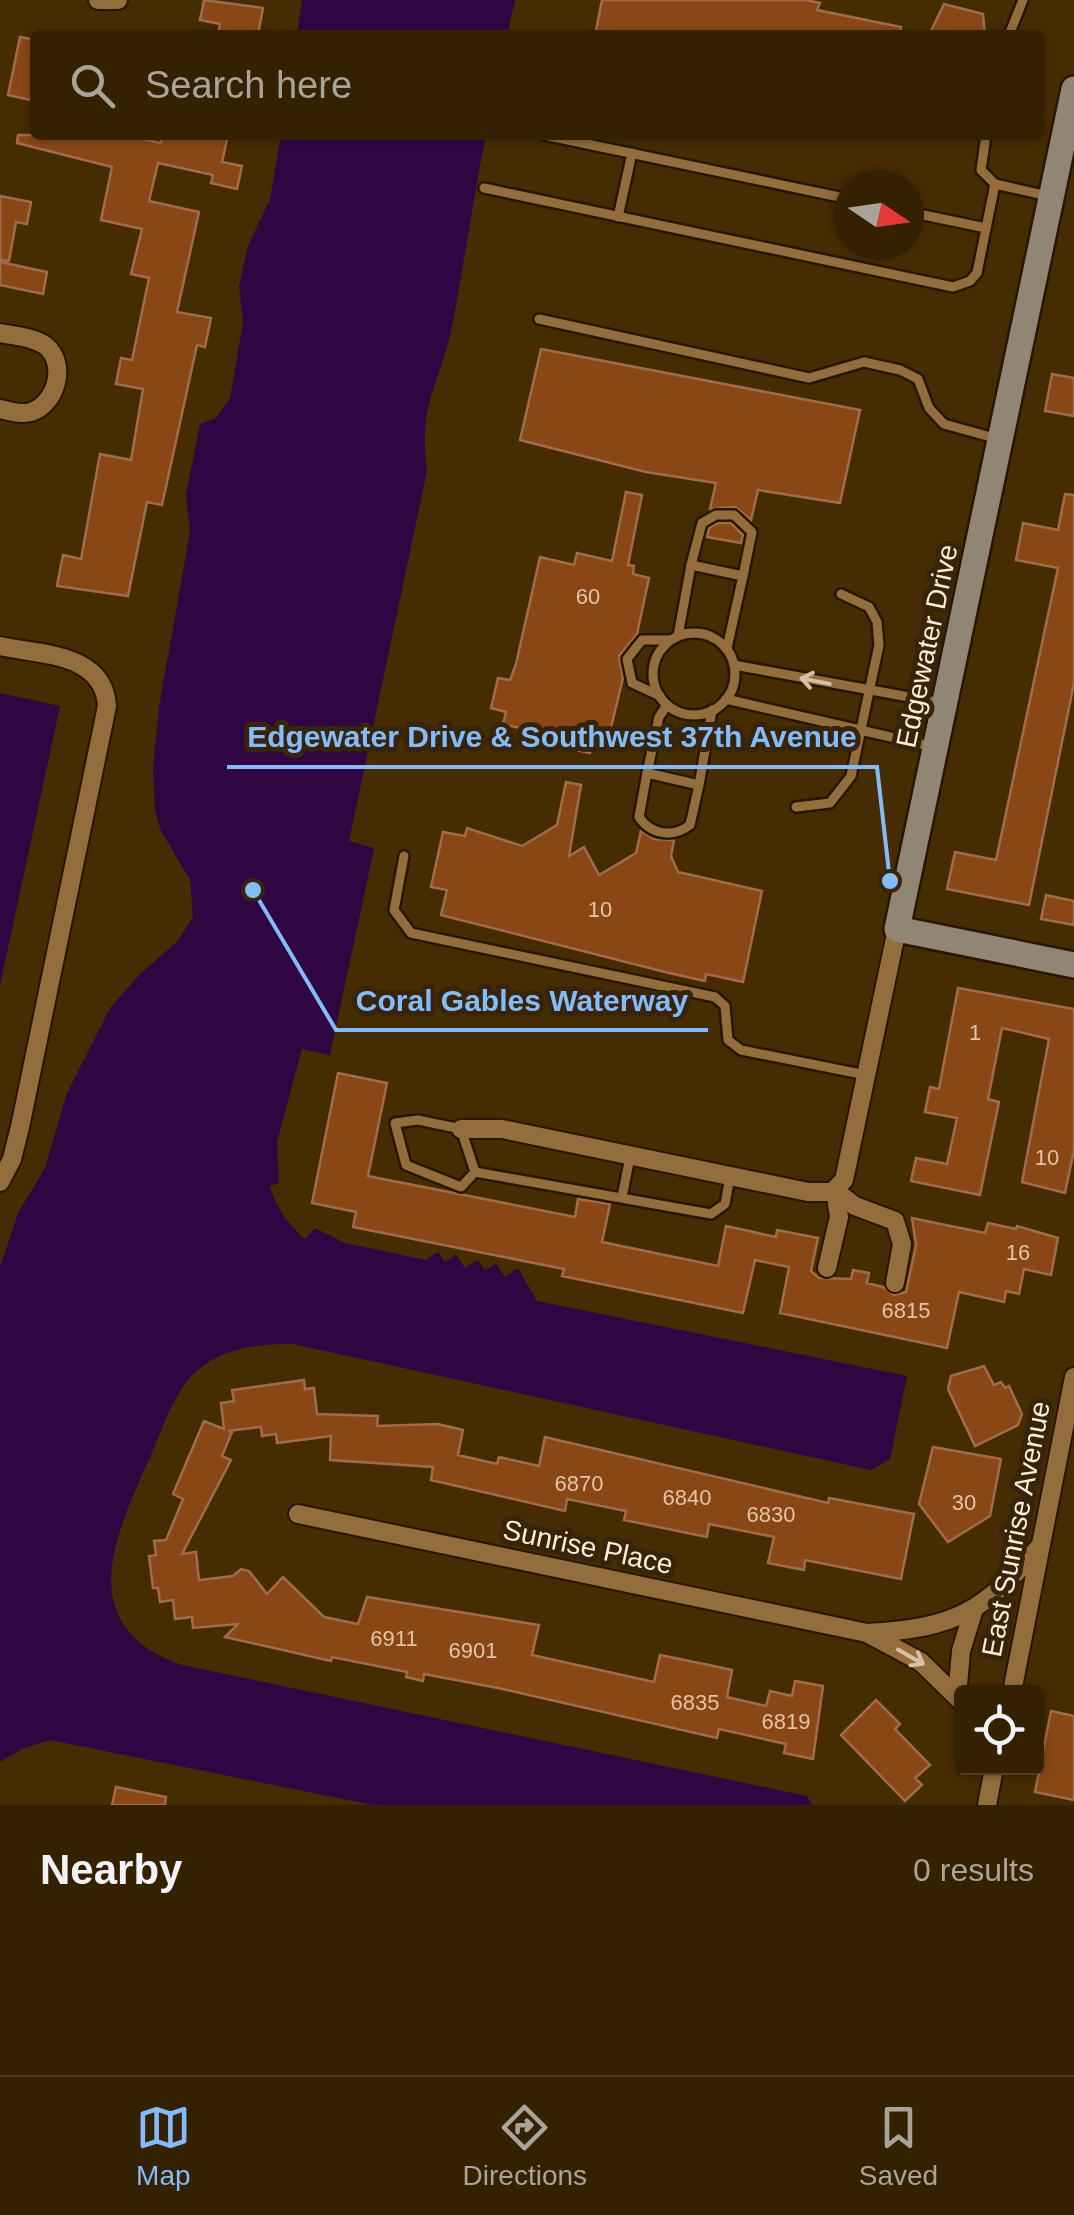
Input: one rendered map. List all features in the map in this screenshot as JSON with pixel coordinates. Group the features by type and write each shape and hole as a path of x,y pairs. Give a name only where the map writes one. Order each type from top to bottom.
{"street":[{"path":"98,0 118,0"},
{"name":"Edgewater Drive","path":"834,1191 844,1180 1074,90"},
{"path":"0,333 45,346 54,356 58,372 53,392 43,406 28,413 0,409"},
{"path":"0,646 84,664 103,682 108,706 20,1127 12,1159 0,1182"},
{"path":"897,929 1074,965"},
{"path":"461,1129 502,1129 730,1178 817,1194 834,1191 855,1206 894,1221 902,1244 895,1283"},
{"path":"827,1268 840,1217 834,1191"},
{"name":"East Sunrise Avenue","path":"1013,1685 1074,1376"},
{"name":"Sunrise Place","path":"298,1514 867,1633 921,1662 954,1694"},
{"name":"Sunrise Place","path":"867,1633 923,1628 972,1612 1041,1545"},
{"path":"959,1685 959,1665 972,1612"},
{"path":"987,1805 993,1775"}],"lane":[{"path":"1011,30 1023,0"},
{"path":"567,140 834,196"},
{"path":"986,140 982,170 996,184 1051,196"},
{"path":"618,217 632,154"},
{"path":"484,188 942,286 970,281 977,273 996,184"},
{"path":"924,215 986,228"},
{"path":"539,319 809,378 864,362 900,370 918,380 929,408 944,424 1000,439"},
{"path":"712,710 690,824 677,832 645,826 639,817 663,700 654,664 674,638 702,523 716,515 734,516 752,532 727,648 734,665 733,687 726,700 712,710 686,714 663,700 632,683 627,659 642,640 674,638 704,634 727,648"},
{"path":"691,565 744,576"},
{"path":"796,807 830,803 847,786 862,729 878,645 877,622 869,606 841,594"},
{"path":"734,665 945,704"},
{"path":"726,700 936,748"},
{"path":"647,773 698,785"},
{"path":"404,856 394,910 411,933 715,998 724,1006 728,1040 741,1050 866,1075"},
{"path":"418,1120 461,1129 476,1172 461,1187 406,1164 395,1123 418,1120"},
{"path":"622,1197 630,1157"},
{"path":"476,1172 711,1214 725,1204 730,1178"}],"shaded area":[{"path":"302,0 515,0 508,30 298,30"},
{"path":"280,140 485,140 452,327 425,428 427,471 349,841 374,848 330,1055 302,1049 277,1142 279,1183 270,1186 276,1201 305,1239 315,1228 345,1243 426,1260 438,1252 445,1262 456,1255 465,1268 478,1260 485,1270 496,1264 505,1277 518,1268 537,1301 907,1376 890,1459 871,1470 293,1344 231,1352 199,1369 170,1409 116,1545 111,1574 114,1601 125,1626 147,1648 182,1665 807,1796 812,1805 373,1805 50,1740 22,1749 0,1762 0,1267 18,1213 45,1168 67,1093 110,1008 140,974 177,942 193,917 190,880 161,831 155,811 153,768 159,707 190,532 186,495 200,424 216,418 230,398 243,322 239,286 248,246 270,199"},
{"path":"0,693 60,706 0,985"}],"building":[{"path":"204,0 263,8 259,30 219,30 220,24 200,20"},
{"path":"602,0 806,0 820,3 817,10 901,27 901,30 596,30"},
{"path":"944,4 983,14 985,30 931,30"},
{"path":"20,37 30,39 30,100 8,95"},
{"path":"18,135 30,135 30,140 227,140 222,162 242,166 237,189 211,183 213,175 158,163 149,201 199,212 177,312 211,318 205,347 197,345 162,505 147,502 128,596 57,586 63,555 81,559 100,454 131,460 143,389 116,384 121,358 132,360 149,278 131,274 142,229 101,220 112,167 17,143"},
{"path":"0,196 31,202 27,224 16,222 9,261 0,260"},
{"path":"0,262 47,272 43,294 0,285"},
{"path":"541,349 860,410 840,503 758,490 751,520 735,507 710,509 716,483 646,472 520,440"},
{"path":"1052,374 1074,378 1074,416 1045,411"},
{"path":"626,492 642,495 628,565 634,566 633,574 649,578 637,634 619,656 623,678 607,744 593,741 590,753 535,741 537,732 503,724 506,712 491,708 498,678 510,680 516,664 540,557 574,565 577,553 612,561"},
{"path":"1065,494 1074,495 1074,683 1029,905 947,889 955,852 996,860 1058,568 1016,560 1023,523 1058,530"},
{"path":"731,523 743,535 741,543 707,537 709,528"},
{"path":"566,782 581,785 569,856 584,847 599,875 636,853 641,831 654,839 674,840 671,856 678,872 762,891 743,982 706,974 705,981 441,915 447,890 431,887 443,832 465,836 467,828 522,846 557,825"},
{"path":"1046,895 1074,901 1074,925 1041,919"},
{"path":"958,988 1074,1009 1074,1150 1065,1193 1022,1182 1049,1039 1002,1028 988,1099 999,1102 980,1195 911,1181 916,1158 947,1164 957,1118 925,1112 930,1087 939,1089"},
{"path":"338,1073 387,1083 368,1176 575,1217 578,1199 610,1204 602,1242 718,1266 726,1226 776,1237 777,1230 818,1238 811,1271 819,1278 851,1279 853,1270 869,1273 867,1283 894,1295 906,1292 916,1245 912,1218 985,1233 988,1223 1016,1229 1017,1226 1058,1238 1051,1275 1024,1269 1019,1294 1006,1291 1004,1302 959,1292 947,1348 780,1313 789,1267 755,1260 743,1313 562,1276 564,1269 353,1227 356,1212 312,1203"},
{"path":"984,1366 994,1385 1001,1382 1005,1388 1009,1386 1022,1414 1018,1425 975,1446 948,1389 951,1376"},
{"path":"304,1380 305,1389 314,1388 317,1414 378,1416 377,1426 438,1424 463,1430 458,1455 497,1464 499,1457 539,1466 545,1437 828,1503 829,1498 914,1514 901,1579 805,1560 804,1570 768,1563 774,1537 709,1524 707,1537 624,1520 626,1511 567,1499 565,1511 431,1480 433,1467 330,1460 331,1436 277,1443 276,1434 262,1436 261,1427 228,1431 232,1432 222,1456 231,1460 182,1554 196,1552 199,1580 233,1576 241,1569 249,1571 267,1594 283,1577 324,1617 358,1624 367,1597 539,1625 532,1655 654,1682 660,1655 732,1670 727,1697 766,1706 770,1691 792,1696 795,1681 823,1686 813,1759 784,1753 786,1744 719,1729 717,1738 498,1688 424,1674 423,1681 406,1677 407,1672 332,1657 331,1661 225,1637 238,1624 193,1628 192,1617 175,1619 173,1600 160,1602 158,1588 153,1588 149,1556 156,1555 154,1541 166,1540 183,1499 173,1494 204,1421 224,1429 221,1403 234,1401 232,1390"},
{"path":"933,1447 1001,1459 990,1516 948,1542 919,1504"},
{"path":"876,1700 900,1724 895,1729 930,1765 915,1778 922,1785 905,1801 841,1735"},
{"path":"1051,1711 1074,1716 1074,1800 1035,1792 1038,1775 1044,1775 1044,1746"},
{"path":"116,1787 166,1797 165,1805 112,1805"}],"place":[{"name":"Edgewater Drive & Southwest 37th Avenue","path":"890,881"},
{"name":"Coral Gables Waterway","path":"253,890"}]}
